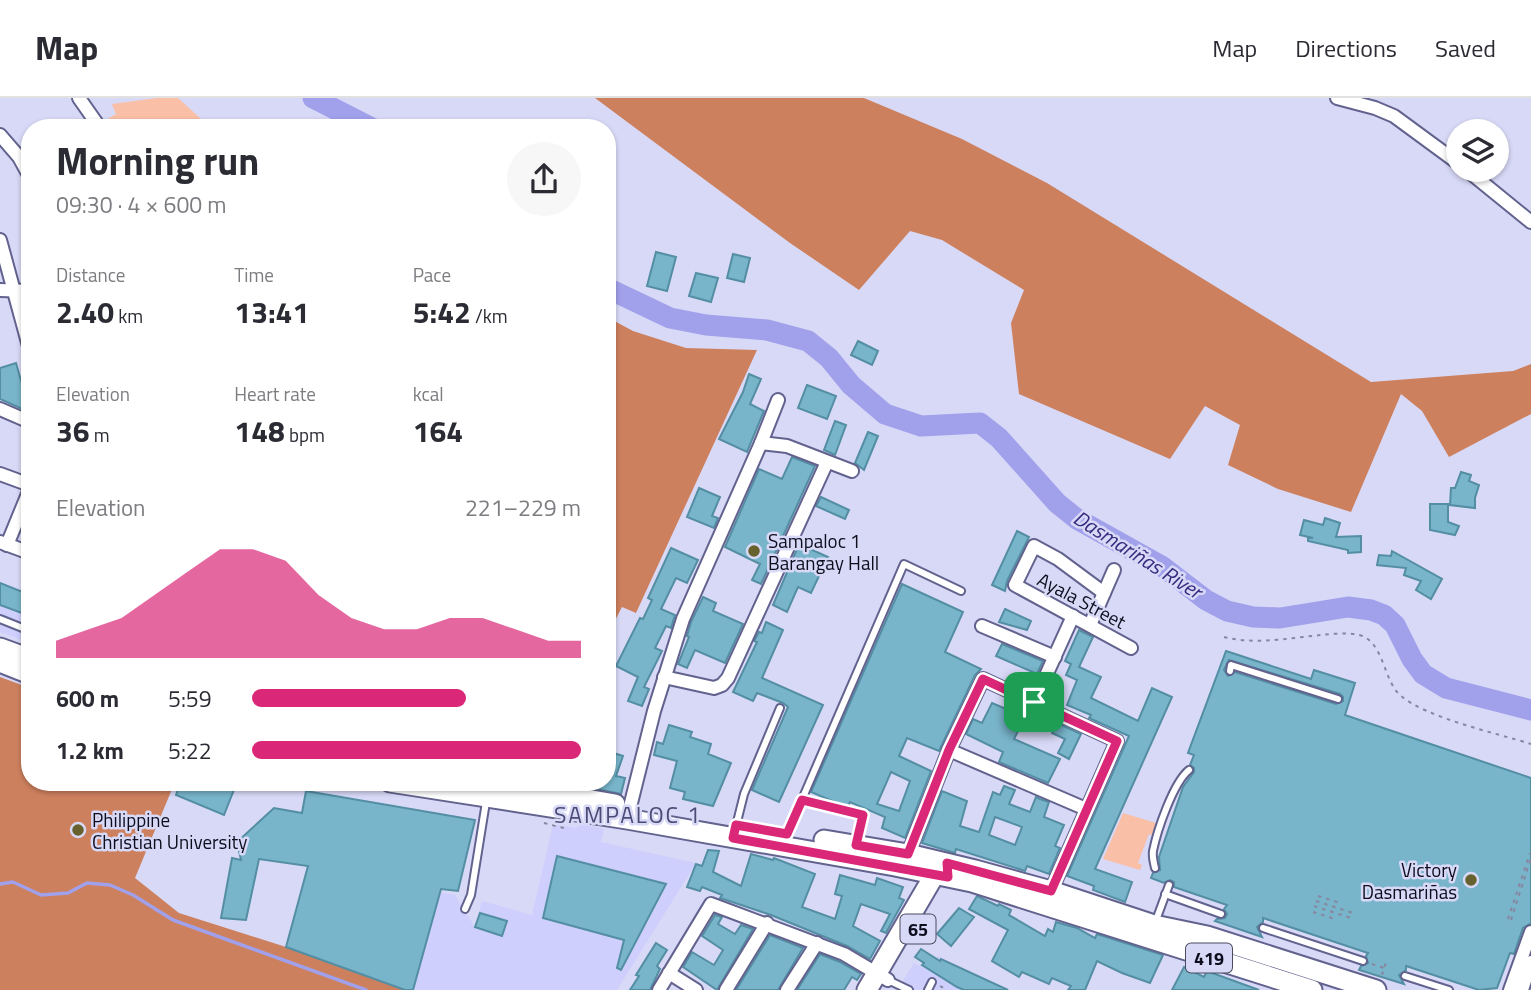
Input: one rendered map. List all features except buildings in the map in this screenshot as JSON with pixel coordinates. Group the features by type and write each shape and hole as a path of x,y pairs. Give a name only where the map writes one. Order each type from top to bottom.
{"main road":[{"path":"0,648 21,656"},
{"path":"0,662 21,670"},
{"name":"419","path":"510,791 1051,891 1147,930 1312,990"},
{"name":"419","path":"734,831 787,834 908,854 972,883 1147,930 1208,936 1379,983"},
{"name":"65","path":"878,983 943,872"}],"street":[{"path":"79,98 94,119"},
{"path":"1337,98 1394,116 1446,154"},
{"path":"0,135 21,161"},
{"path":"1481,182 1531,222"},
{"path":"0,240 21,315"},
{"path":"0,290 21,291"},
{"path":"628,813 664,677 683,619 778,400"},
{"path":"0,410 21,418"},
{"path":"761,443 787,446 852,471"},
{"path":"664,677 714,688 722,685 728,678 827,462"},
{"path":"0,474 21,483"},
{"path":"21,506 3,543 21,550"},
{"name":"Ayala Street","path":"1104,593 1034,545 1015,585 1131,648"},
{"path":"1090,625 1114,570"},
{"path":"1034,702 1073,616"},
{"path":"982,626 1055,657"},
{"path":"908,854 949,750 983,679 1117,741 1051,891"},
{"path":"949,750 1086,809"},
{"path":"659,990 711,904 844,954 878,983"},
{"path":"726,990 767,923"},
{"path":"1510,990 1529,941"},
{"path":"788,990 817,943"},
{"path":"1522,990 1531,962"},
{"path":"669,973 696,990"}],"lane":[{"path":"787,834 904,564 961,591"},
{"path":"0,619 21,627"},
{"path":"1230,671 1231,665 1338,699"},
{"path":"734,831 744,794 780,708"},
{"path":"1155,868 1153,853 1173,791 1179,778 1189,770"},
{"path":"465,909 471,895 487,791"},
{"path":"802,800 863,815 856,845"},
{"path":"1157,840 1161,851"},
{"path":"1147,930 1166,894 1166,884"},
{"path":"1166,894 1221,914"},
{"path":"1262,928 1364,962"},
{"path":"1405,975 1449,990"},
{"path":"928,990 932,982"},
{"path":"878,983 909,990"}],"path":[{"path":"1224,637 1235,640 1271,640 1359,635 1371,641 1398,694 1411,703 1444,717 1531,744"},
{"path":"544,824 565,828"},
{"path":"1530,853 1509,919 1531,859"},
{"path":"1318,896 1340,903"},
{"path":"1316,901 1353,913"},
{"path":"1314,906 1352,918"},
{"path":"1312,912 1335,919"},
{"path":"1379,983 1387,959"},
{"path":"1364,962 1384,968"}],"shaded area":[{"path":"178,98 201,119 108,119 116,114 112,104"},
{"path":"595,98 864,98 962,139 1047,183 1371,382 1513,371 1531,364 1531,414 1449,457 1422,411 1401,394 1351,512 1278,489 1228,465 1240,425 1205,406 1170,459 1019,394 1011,323 1024,290 942,240 910,231 859,290 790,243"},
{"path":"616,322 633,331 686,348 757,350 636,613 622,607 616,619"},
{"path":"0,583 21,591 21,640 0,632"},
{"name":"Philippine Christian University","path":"0,677 21,685 21,791 171,791 135,878 179,913 286,947 405,990 0,990"},
{"path":"1123,813 1156,823 1138,863 1142,865 1140,870 1103,859"},
{"path":"553,824 576,828 581,824 604,829 601,842 696,863 617,990 405,990 286,947 307,869 455,895 475,927 482,901 532,915"},
{"path":"938,956 1009,990 897,990 914,963 930,971"}],"waterway":[{"name":"Dasmariñas River","path":"313,98 354,119"},
{"name":"Dasmariñas River","path":"616,292 670,318 706,325 767,330 808,341 829,358 851,385 885,414 921,426 980,423 999,438 1057,503 1077,519 1163,567 1206,600 1227,611 1253,617 1280,618 1348,607 1371,610 1384,615 1395,625 1412,659 1423,674 1446,688 1531,710"},
{"path":"0,884 13,882 41,895 68,893 87,883 110,885 133,895 173,920 366,990"}],"place":[{"name":"Sampaloc 1 Barangay Hall","path":"754,551"},
{"name":"Philippine Christian University","path":"78,830"},
{"name":"Victory Dasmariñas","path":"1471,880"}],"district":[{"name":"SAMPALOC 1","path":"628,814"}],"route":[{"path":"983,679 1034,702 1117,741 1051,891 947,863 948,877 733,838 736,825 787,834 802,800 863,815 856,845 908,854 949,750 983,679"}]}
